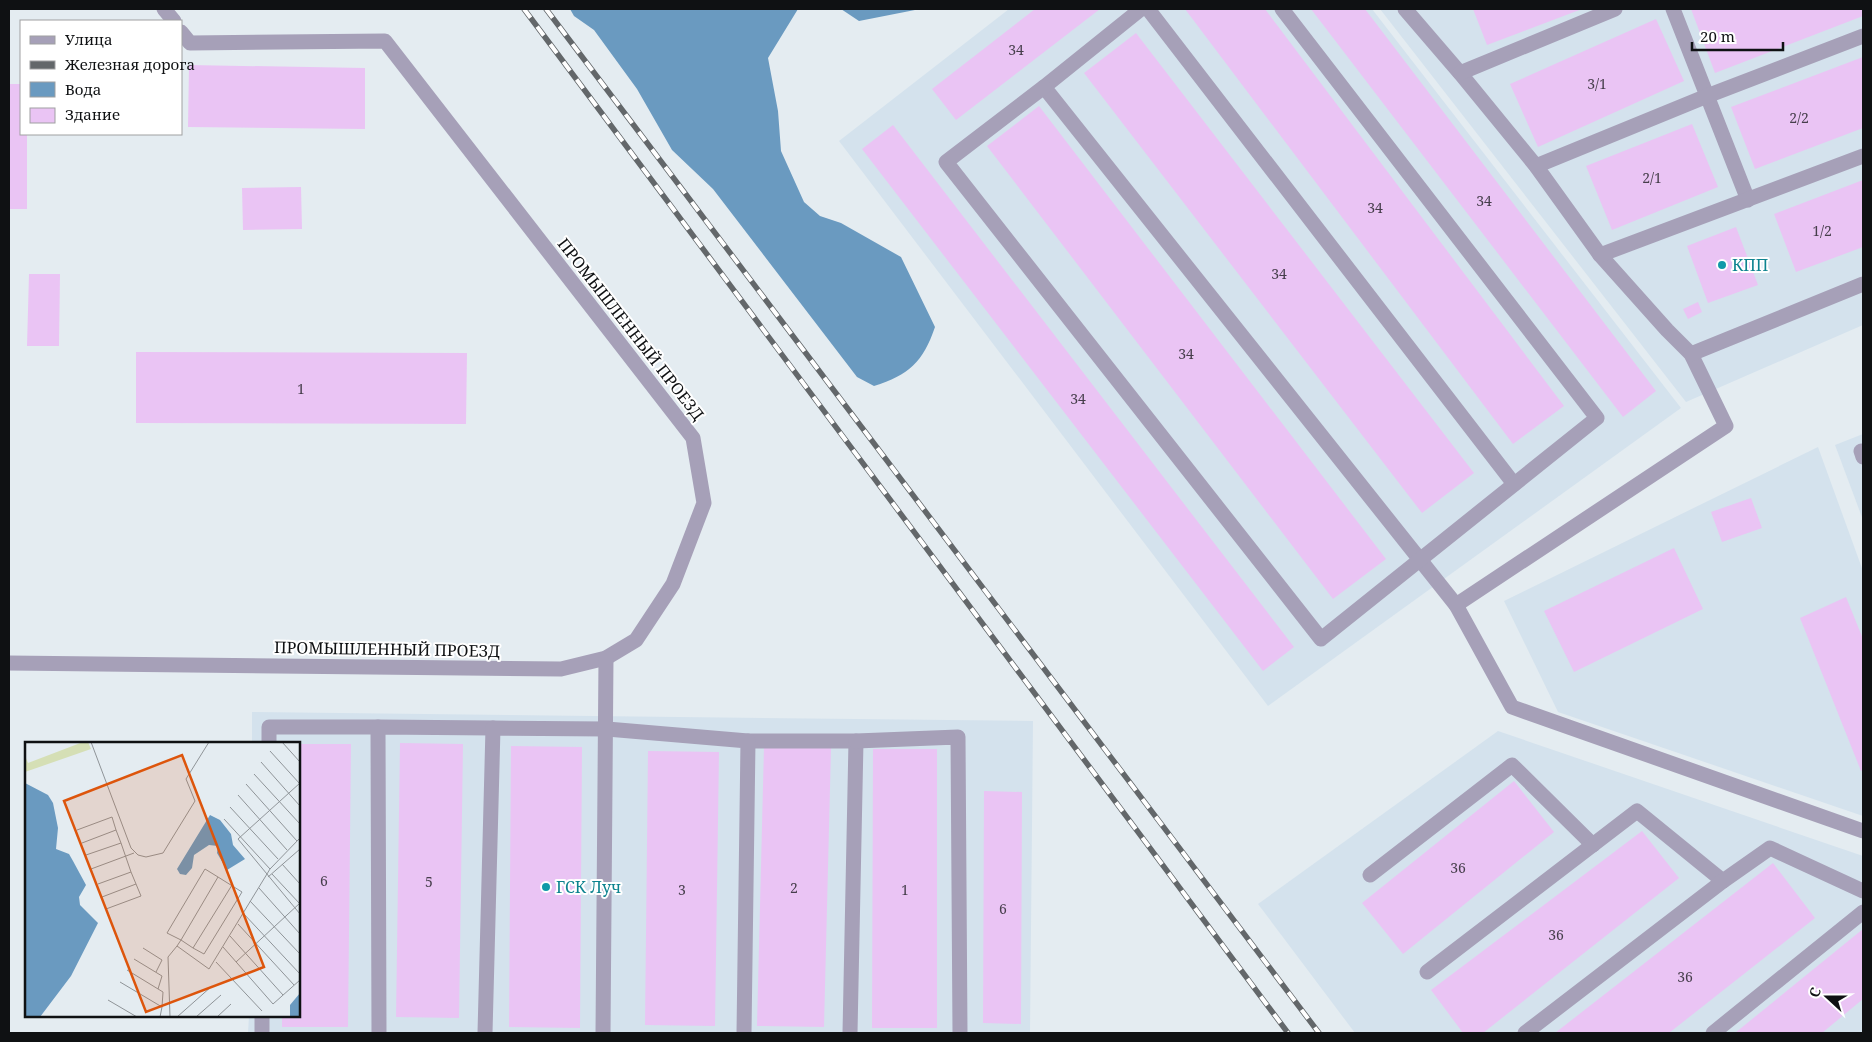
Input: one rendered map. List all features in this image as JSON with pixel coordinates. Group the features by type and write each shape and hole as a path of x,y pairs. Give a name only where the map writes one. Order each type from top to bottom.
{"street":[{"path":"164,9 173,20"},
{"path":"1141,9 1044,88 946,162 1320,639 1597,418 1282,9"},
{"path":"1148,9 1514,484"},
{"path":"1405,9 1536,166 1600,255 1691,354 1726,426 1456,605"},
{"path":"1460,73 1615,9"},
{"path":"1673,9 1748,200"},
{"name":"ПРОМЫШЛЕННЫЙ ПРОЕЗД","path":"9,663 561,669 606,658 636,640 673,584 704,504 693,438 385,41 190,43 182,33"},
{"path":"1536,166 1707,96 1863,36"},
{"path":"1044,88 1456,605 1512,707 1863,831"},
{"path":"1600,255 1863,156"},
{"path":"1691,354 1863,284"},
{"path":"603,1033 607,728 606,658"},
{"path":"269,742 270,727 607,728 748,741 856,741 958,737 960,1033"},
{"path":"378,728 379,1033"},
{"path":"485,1033 493,728"},
{"path":"744,1033 748,741"},
{"path":"850,1033 856,741"},
{"path":"1370,875 1512,765 1593,845"},
{"path":"1427,972 1637,811 1723,881"},
{"path":"1526,1033 1723,881 1770,848 1863,891"},
{"path":"1713,1033 1863,912"},
{"path":"262,1017 262,1032"}],"shaded area":[{"path":"1009,9 1372,9 1681,408 1268,706 839,141"},
{"path":"1380,9 1863,9 1863,325 1686,402"},
{"path":"1863,434 1863,520 1835,445"},
{"path":"1818,447 1863,571 1863,816 1558,712 1504,601"},
{"path":"252,712 1033,721 1030,1033 248,1033 249,1017 300,1017 300,742 252,742"},
{"path":"1498,731 1863,856 1863,1033 1355,1033 1258,904"}],"water":[{"path":"570,9 798,9 768,58 778,111 781,151 804,202 820,216 841,223 901,257 935,327 920,358 913,366 897,377 874,386 857,377 713,189 672,150 637,89 594,30 574,16"},
{"path":"841,9 920,9 859,21"}],"building":[{"path":"1035,9 1100,9 956,120 932,89"},
{"path":"1185,9 1265,9 1564,406 1513,444"},
{"path":"1311,9 1365,9 1656,391 1623,417"},
{"path":"1473,9 1582,9 1487,45"},
{"path":"1691,9 1863,9 1863,16 1715,73"},
{"path":"1656,19 1684,81 1538,147 1510,84"},
{"path":"1136,33 1474,473 1422,513 1084,73"},
{"path":"1863,57 1863,128 1755,169 1731,107"},
{"path":"189,65 365,68 365,129 188,127"},
{"path":"9,84 20,84 20,135 27,135 27,209 9,209"},
{"path":"1039,106 1386,559 1333,599 987,146"},
{"path":"1692,124 1718,187 1612,230 1586,166"},
{"path":"893,125 1294,647 1263,671 862,149"},
{"path":"1863,180 1863,247 1796,272 1774,214"},
{"path":"301,187 302,229 243,230 242,188"},
{"name":"КПП","path":"1736,227 1758,285 1708,303 1687,246"},
{"path":"29,274 60,274 59,346 27,346"},
{"path":"1698,302 1702,312 1688,319 1683,309"},
{"path":"136,352 467,353 466,424 136,423"},
{"path":"1751,498 1762,528 1722,542 1711,512"},
{"path":"1674,548 1703,609 1574,672 1544,611"},
{"path":"1846,597 1863,639 1863,770 1861,771 1800,618"},
{"path":"400,743 463,744 459,1018 396,1017"},
{"path":"300,744 351,744 348,1027 282,1027 282,1017 300,1017"},
{"name":"ГСК Луч","path":"511,746 582,747 580,1028 509,1027"},
{"path":"764,746 831,748 824,1027 757,1026"},
{"path":"873,749 937,749 937,1028 872,1028"},
{"path":"648,751 719,752 715,1026 645,1025"},
{"path":"1514,781 1554,832 1403,954 1362,903"},
{"path":"984,791 1022,792 1021,1024 983,1023"},
{"path":"1642,831 1679,878 1483,1033 1463,1033 1431,990"},
{"path":"1773,863 1815,918 1669,1033 1555,1033"},
{"path":"1863,929 1863,999 1822,1033 1735,1033"}],"railway":[{"path":"524,9 1288,1033"},
{"path":"546,9 1319,1033"}],"place":[{"name":"КПП","path":"1722,265"},
{"name":"ГСК Луч","path":"546,887"}]}
